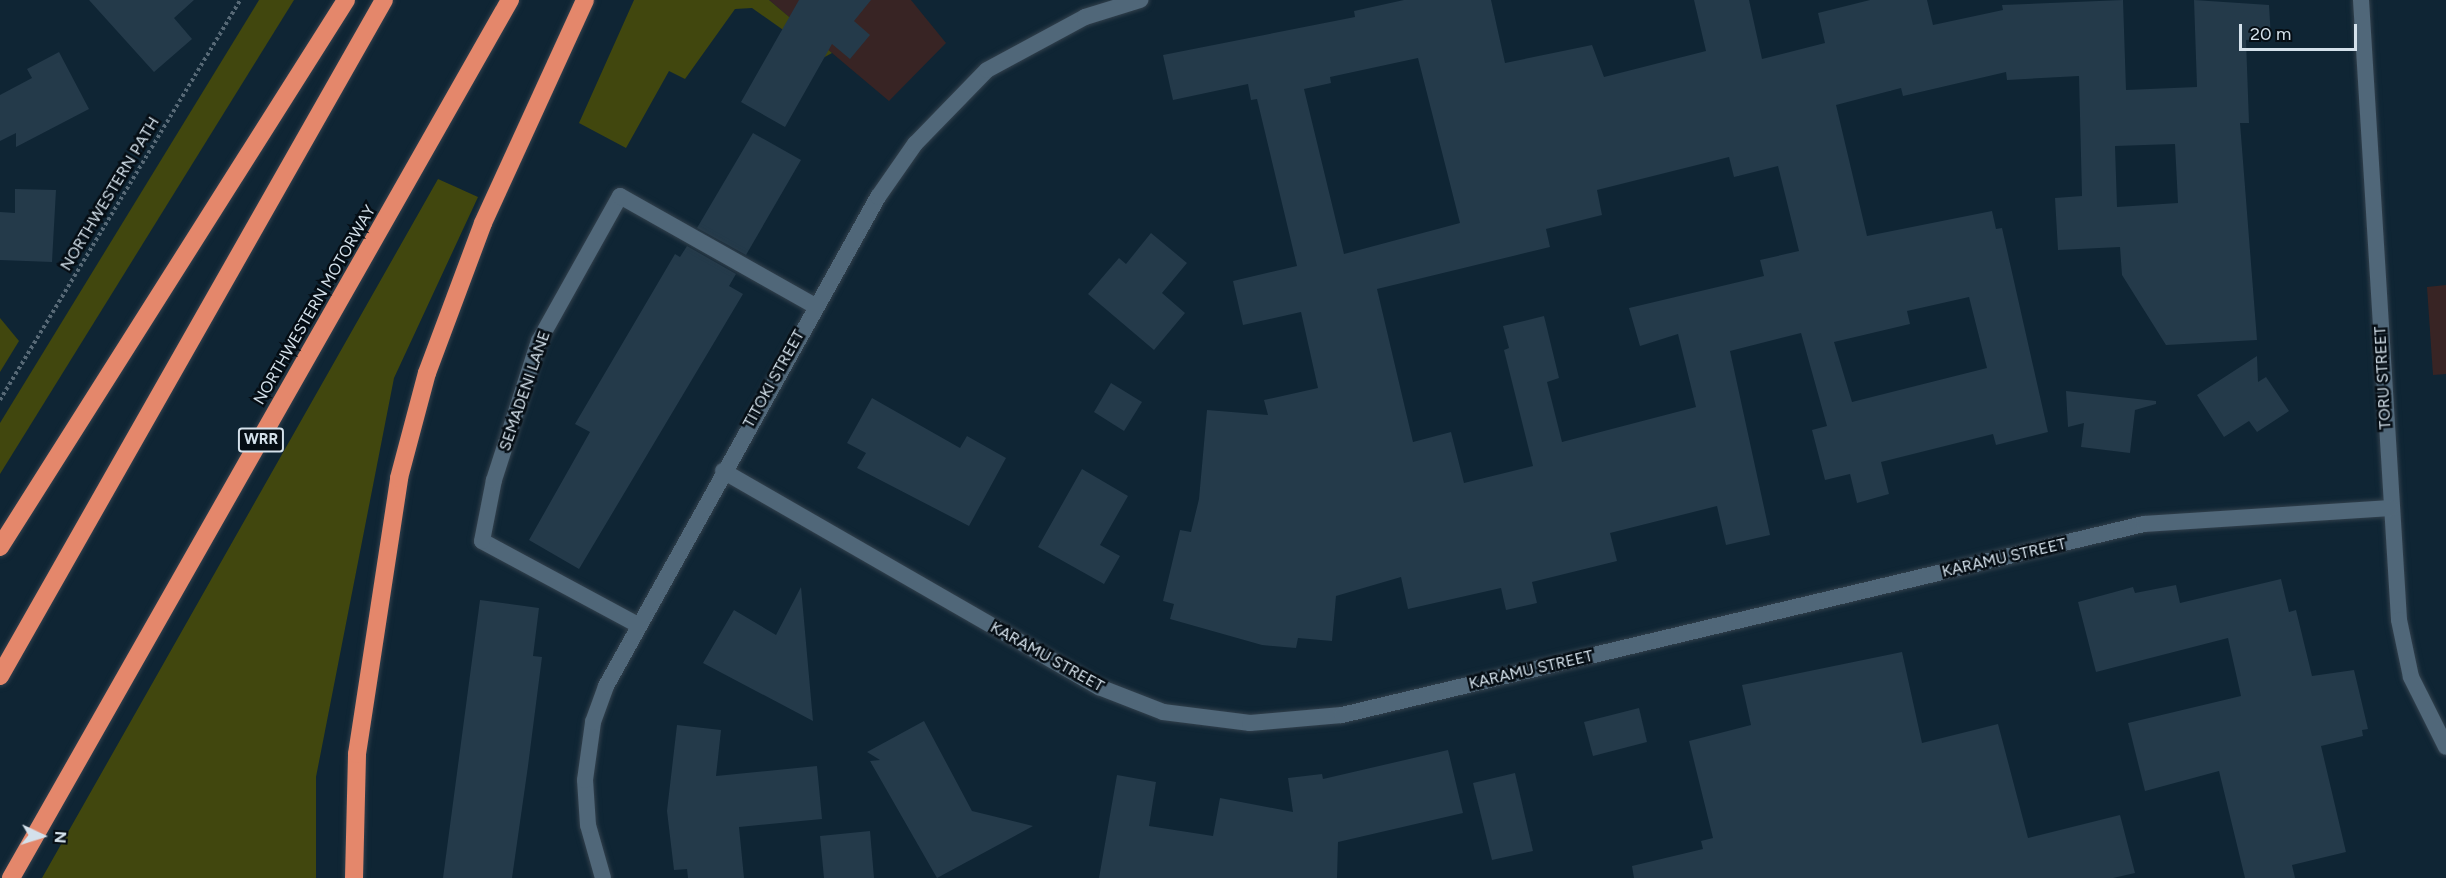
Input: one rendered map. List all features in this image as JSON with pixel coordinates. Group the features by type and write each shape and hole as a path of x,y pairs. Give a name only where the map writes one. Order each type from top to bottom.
{"highway":[{"path":"0,547 346,0"},
{"path":"0,676 384,0"},
{"name":"NORTHWESTERN MOTORWAY","path":"11,878 510,0"},
{"path":"354,878 357,754 399,478 427,373 483,223 585,0"}],"street":[{"name":"TITOKI STREET","path":"603,878 588,825 585,780 596,713 638,625 878,197 951,103 1022,47 1085,16 1140,0"},
{"name":"TORU STREET","path":"2361,0 2390,508 2406,657 2446,747"},
{"name":"SEMADENI LANE","path":"638,625 482,541 508,437 539,341 556,310 620,196 815,306"},
{"name":"KARAMU STREET","path":"723,471 1099,687 1163,712 1250,723 1342,716 2144,524 2390,508"}],"path":[{"name":"NORTHWESTERN PATH","path":"0,400 240,0"}],"shaded area":[{"path":"769,0 911,0 946,43 889,101"},
{"path":"2446,285 2446,374 2433,375 2427,287"}],"green space":[{"path":"259,0 294,0 0,474 0,423"},
{"path":"634,0 769,0 832,53 823,58 752,8 735,9 685,79 669,71 626,148 579,123"},
{"path":"438,179 478,197 394,378 316,777 316,878 42,878"},
{"path":"0,318 19,341 0,372"}],"building":[{"path":"89,0 194,0 174,18 192,39 154,72"},
{"path":"799,0 871,0 854,21 870,35 850,59 832,44 785,127 741,102"},
{"path":"1404,0 1491,0 1505,63 1592,45 1604,77 1706,51 1694,0 1749,0 1762,59 1825,43 1818,13 1870,0 1927,0 1933,25 2003,10 2002,5 2123,0 2126,90 2197,87 2194,0 2269,5 2271,38 2246,40 2249,123 2240,123 2257,340 2166,345 2122,275 2120,247 2058,250 2055,198 2082,196 2079,76 2007,80 2006,72 1903,96 1901,88 1836,105 1867,236 1992,211 1996,229 2002,228 2048,432 1996,445 1993,434 1881,462 1889,494 1857,503 1850,474 1825,480 1812,430 1827,426 1801,333 1730,351 1770,535 1726,545 1717,506 1610,533 1617,561 1532,582 1537,603 1506,610 1501,588 1408,609 1401,577 1336,596 1332,641 1298,638 1296,648 1262,645 1170,619 1174,604 1163,601 1180,530 1191,532 1199,499 1207,410 1268,415 1264,400 1318,388 1301,312 1243,325 1233,281 1297,266 1257,99 1251,100 1248,84 1173,100 1163,55 1355,17 1354,11","holes":["1418,58 1460,223 1344,254 1304,89 1331,83 1330,77","2175,144 2178,203 2117,207 2115,146","1729,157 1734,177 1778,166 1799,251 1760,260 1764,276 1629,308 1640,346 1678,334 1696,407 1562,442 1547,382 1559,378 1544,316 1503,326 1509,348 1504,350 1533,466 1464,483 1451,432 1413,442 1377,289 1550,247 1546,229 1602,215 1597,190","1969,297 1987,368 1852,402 1834,342 1910,324 1907,311"]},
{"path":"59,52 89,109 16,147 16,133 0,141 0,95 32,78 27,69"},
{"path":"753,133 801,160 746,255 697,228"},
{"path":"15,189 56,190 52,262 0,260 0,212 15,213"},
{"path":"1151,233 1187,263 1162,293 1185,313 1154,350 1088,294 1119,258 1126,264"},
{"path":"687,246 736,274 729,286 743,294 579,569 529,540 590,432 575,424 675,254 680,257"},
{"path":"2257,356 2258,382 2266,377 2289,411 2257,432 2249,421 2224,437 2197,395"},
{"path":"1111,383 1142,402 1124,431 1094,412"},
{"path":"2066,391 2156,401 2156,404 2135,410 2130,453 2081,447 2084,423 2068,427"},
{"path":"872,398 960,448 967,436 1006,458 969,526 857,468 866,453 847,443"},
{"path":"1082,469 1128,496 1100,545 1120,556 1104,584 1038,547"},
{"path":"2281,579 2289,612 2296,610 2312,676 2354,670 2368,729 2362,730 2363,736 2321,746 2346,852 2292,865 2295,878 2245,878 2219,771 2145,791 2128,723 2241,696 2228,638 2096,672 2078,602 2133,587 2135,593 2176,585 2180,603"},
{"path":"801,587 813,721 703,663 734,610 776,635"},
{"path":"480,600 539,608 533,656 542,657 528,766 512,878 443,878"},
{"path":"1902,652 1922,743 1998,724 2028,838 2120,815 2135,873 2113,878 1634,878 1632,866 1703,849 1701,841 1713,838 1689,741 1751,725 1742,685"},
{"path":"1639,708 1647,742 1593,756 1584,722"},
{"path":"924,721 972,811 1033,826 937,878 870,761 880,760 867,752"},
{"path":"677,725 721,730 716,776 817,766 822,819 739,827 744,878 688,878 687,869 674,870 667,811"},
{"path":"1448,750 1463,813 1338,842 1337,878 1099,878 1117,775 1156,782 1149,826 1213,836 1220,798 1293,812 1288,778 1322,774 1323,779"},
{"path":"1515,773 1533,851 1492,860 1473,783"},
{"path":"870,831 874,878 824,878 820,836"}]}
